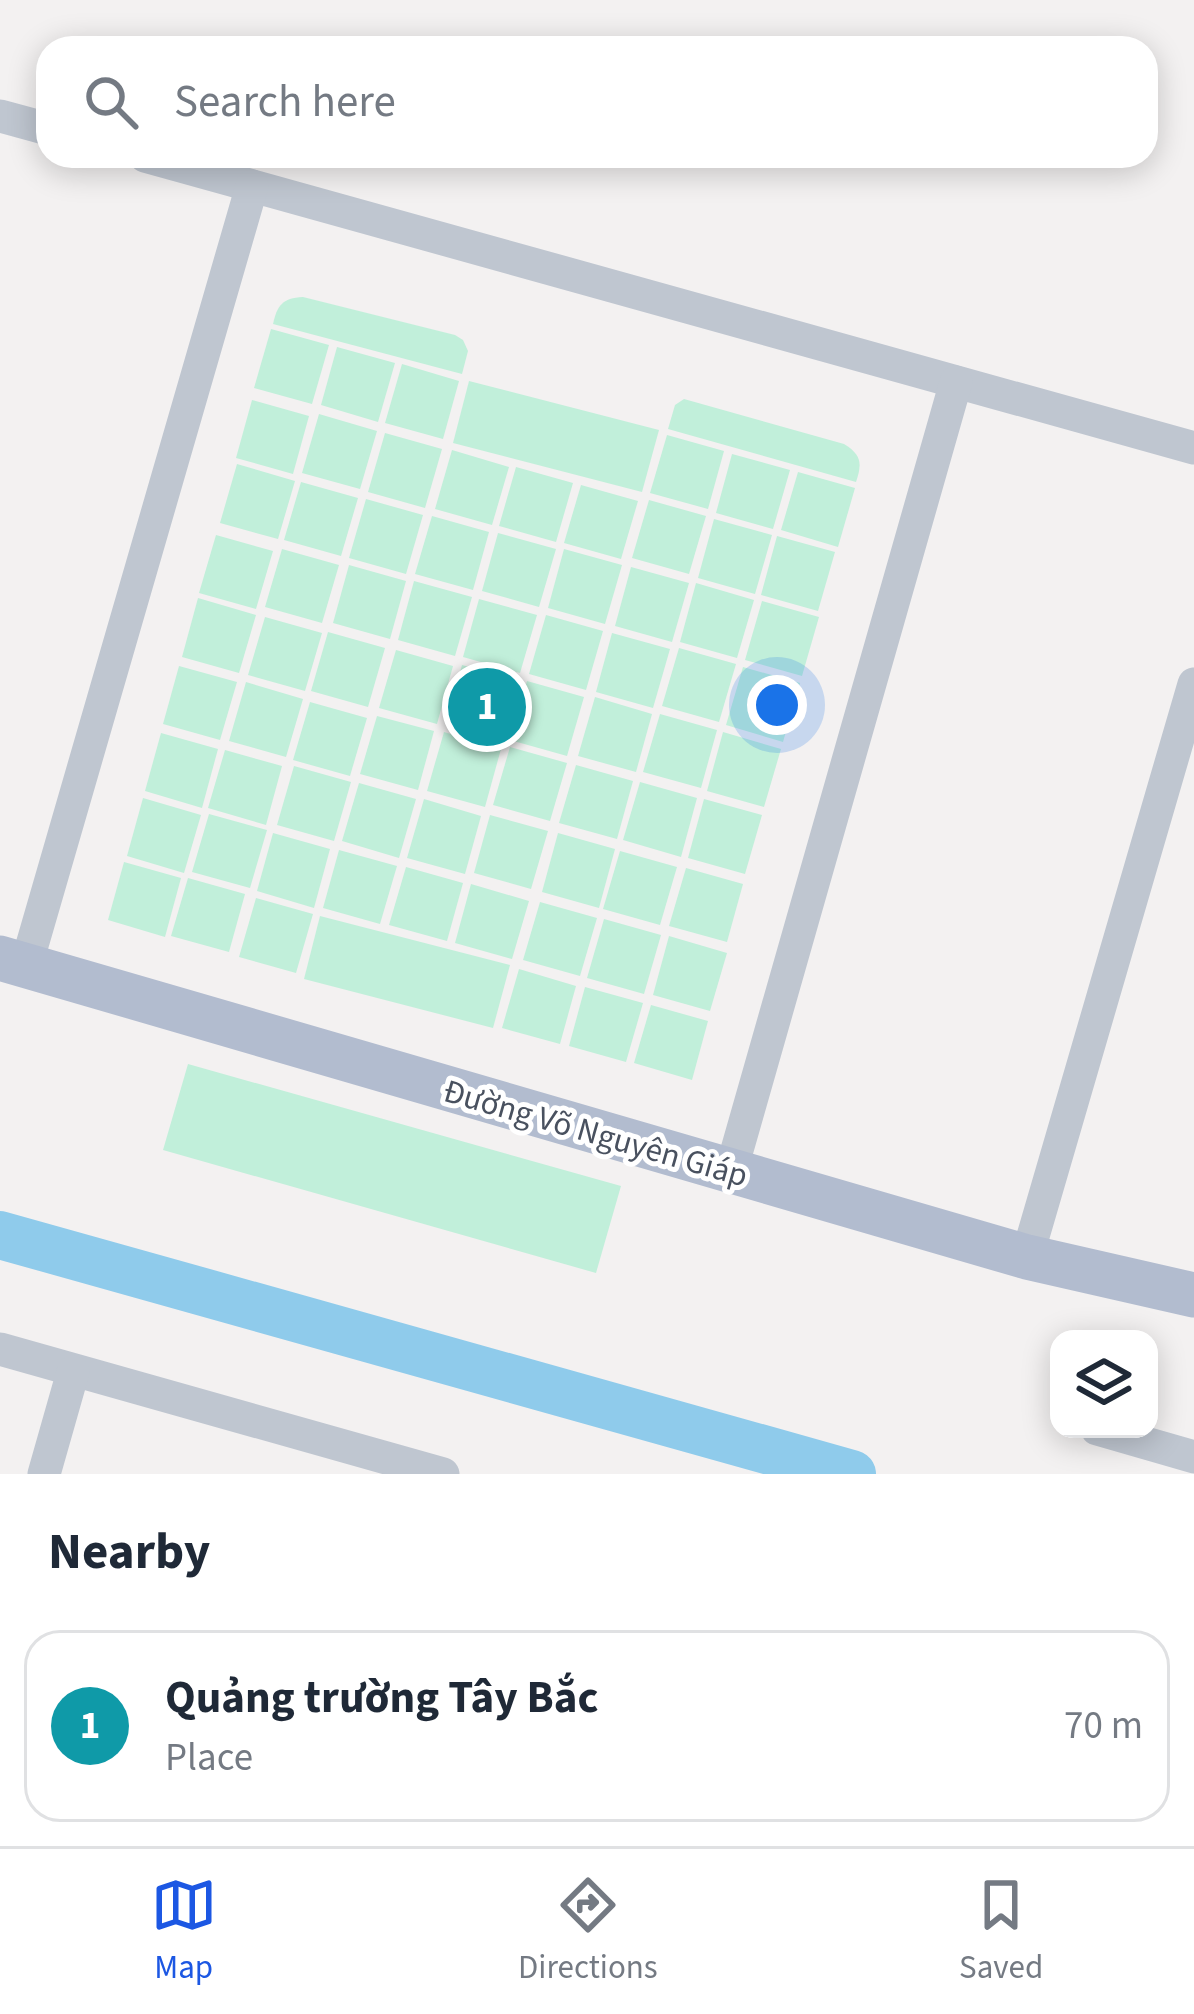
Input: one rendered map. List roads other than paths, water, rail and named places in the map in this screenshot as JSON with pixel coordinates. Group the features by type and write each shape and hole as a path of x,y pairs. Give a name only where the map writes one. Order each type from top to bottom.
{"main road":[{"name":"Đường Võ Nguyên Giáp","path":"13,962 1027,1257 1194,1295"}],"street":[{"path":"0,116 36,126"},
{"path":"188,168 1194,448"},
{"path":"13,962 252,186"},
{"path":"731,1171 956,382"},
{"path":"1027,1257 1194,684"},
{"path":"0,1349 442,1474"},
{"path":"44,1474 73,1372"},
{"path":"1128,1438 1194,1457"}],"waterway":[{"path":"0,1235 852,1474"}],"place":[{"name":"Quảng trường Tây Bắc","path":"487,707"}]}
